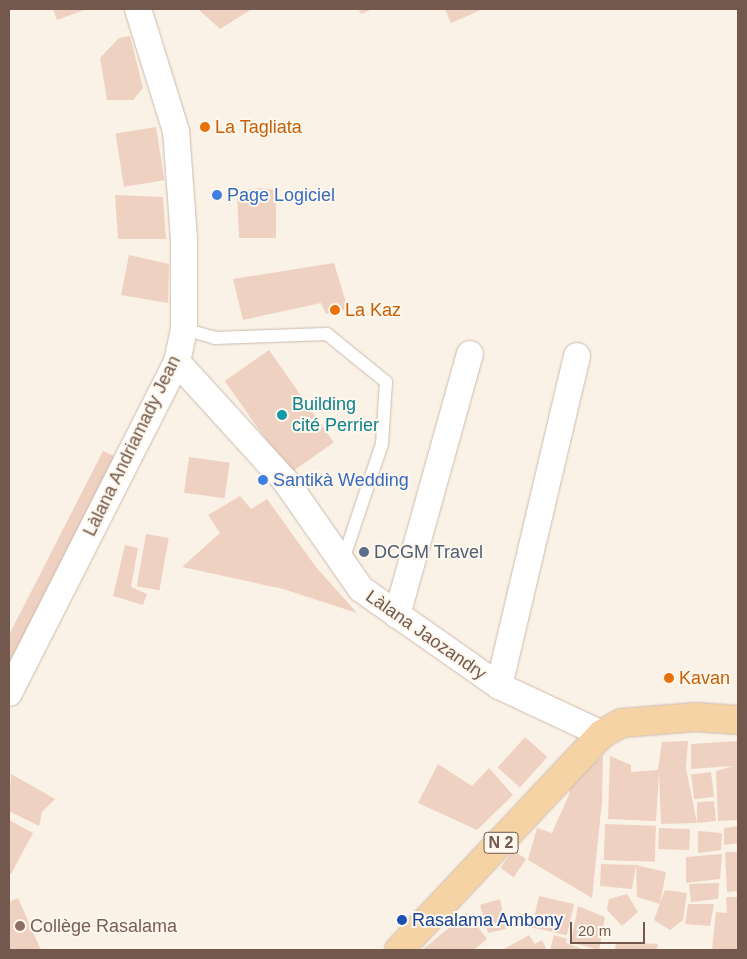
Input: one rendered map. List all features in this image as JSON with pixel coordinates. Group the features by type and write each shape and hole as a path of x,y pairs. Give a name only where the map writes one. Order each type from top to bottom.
{"main road":[{"name":"N 2","path":"399,950 602,734 622,723 696,717 738,720"}],"street":[{"name":"Làlana Andriamady Jean","path":"9,693 178,362 184,329 184,239 176,131 138,9"},
{"path":"397,615 470,354"},
{"path":"498,686 577,356"},
{"name":"Làlana Jaozandry","path":"178,362 287,483 361,589 498,686 602,734"}],"lane":[{"path":"184,329 215,338 327,334 386,382 382,444 342,563"}],"building":[{"path":"53,9 87,9 57,20"},
{"path":"198,9 252,9 220,29"},
{"path":"358,9 373,9 361,14"},
{"path":"445,9 483,9 451,23"},
{"path":"130,36 143,88 133,100 107,100 100,58 119,38"},
{"path":"156,127 164,180 124,187 116,133"},
{"path":"259,188 276,190 276,238 239,238 237,191"},
{"path":"115,195 163,197 166,239 118,239"},
{"path":"129,255 169,264 168,303 121,295"},
{"path":"334,263 348,309 326,314 321,303 243,320 233,279"},
{"name":"Building cité Perrier","path":"269,350 334,443 290,474 225,381"},
{"path":"103,451 119,458 9,672 9,635"},
{"path":"189,457 230,463 225,498 184,493"},
{"path":"240,496 251,509 267,499 316,567 357,613 283,589 182,567 220,533 208,515"},
{"path":"146,534 169,538 159,590 137,586"},
{"path":"125,545 138,548 131,587 147,594 143,605 113,596"},
{"path":"525,737 547,757 520,788 498,767"},
{"path":"688,741 686,768 697,823 661,824 659,773 656,821 608,819 610,756 631,765 631,772 658,770 662,742"},
{"path":"738,741 738,820 718,821 716,771 733,766 691,769 691,744"},
{"path":"603,756 602,801 592,898 528,860 537,828 552,833 570,792 567,784"},
{"path":"438,764 472,786 489,768 513,795 477,830 418,803"},
{"path":"711,772 714,797 694,799 691,774"},
{"path":"11,774 55,799 42,812 39,826 9,811"},
{"path":"714,801 716,821 697,823 697,802"},
{"path":"9,820 33,833 11,874 9,873"},
{"path":"605,824 656,826 655,862 604,860"},
{"path":"738,826 738,843 724,845 724,828"},
{"path":"659,828 690,829 689,850 658,849"},
{"path":"698,831 722,833 721,850 698,853"},
{"path":"513,850 526,859 513,877 500,868"},
{"path":"725,852 738,852 738,891 727,892"},
{"path":"722,854 720,879 686,883 686,857"},
{"path":"601,864 636,865 632,889 600,886"},
{"path":"636,865 666,872 660,904 637,897"},
{"path":"719,883 718,899 691,902 689,884"},
{"path":"665,890 687,893 683,920 670,930 654,920"},
{"path":"627,894 638,912 622,926 607,910 609,899"},
{"path":"539,896 574,904 567,935 532,927"},
{"path":"726,897 738,897 738,950 712,950 716,912 727,913"},
{"name":"Collège Rasalama","path":"18,898 41,950 9,950 9,902"},
{"path":"500,899 506,929 488,933 480,905"},
{"path":"688,904 714,904 710,926 685,924"},
{"path":"578,906 605,917 599,950 571,942"},
{"path":"467,913 487,939 474,950 422,950"},
{"path":"529,935 535,944 542,940 547,950 502,950"},
{"path":"554,935 567,939 566,943 585,950 550,950"},
{"path":"616,942 658,944 657,950 615,950"}],"place":[{"name":"La Tagliata","path":"205,127"},
{"name":"Page Logiciel","path":"217,195"},
{"name":"La Kaz","path":"335,310"},
{"name":"Building cité Perrier","path":"282,415"},
{"name":"Santikà Wedding","path":"263,480"},
{"name":"DCGM Travel","path":"364,552"},
{"name":"Kavan","path":"669,678"},
{"name":"Rasalama Ambony","path":"402,920"},
{"name":"Collège Rasalama","path":"20,926"}]}
